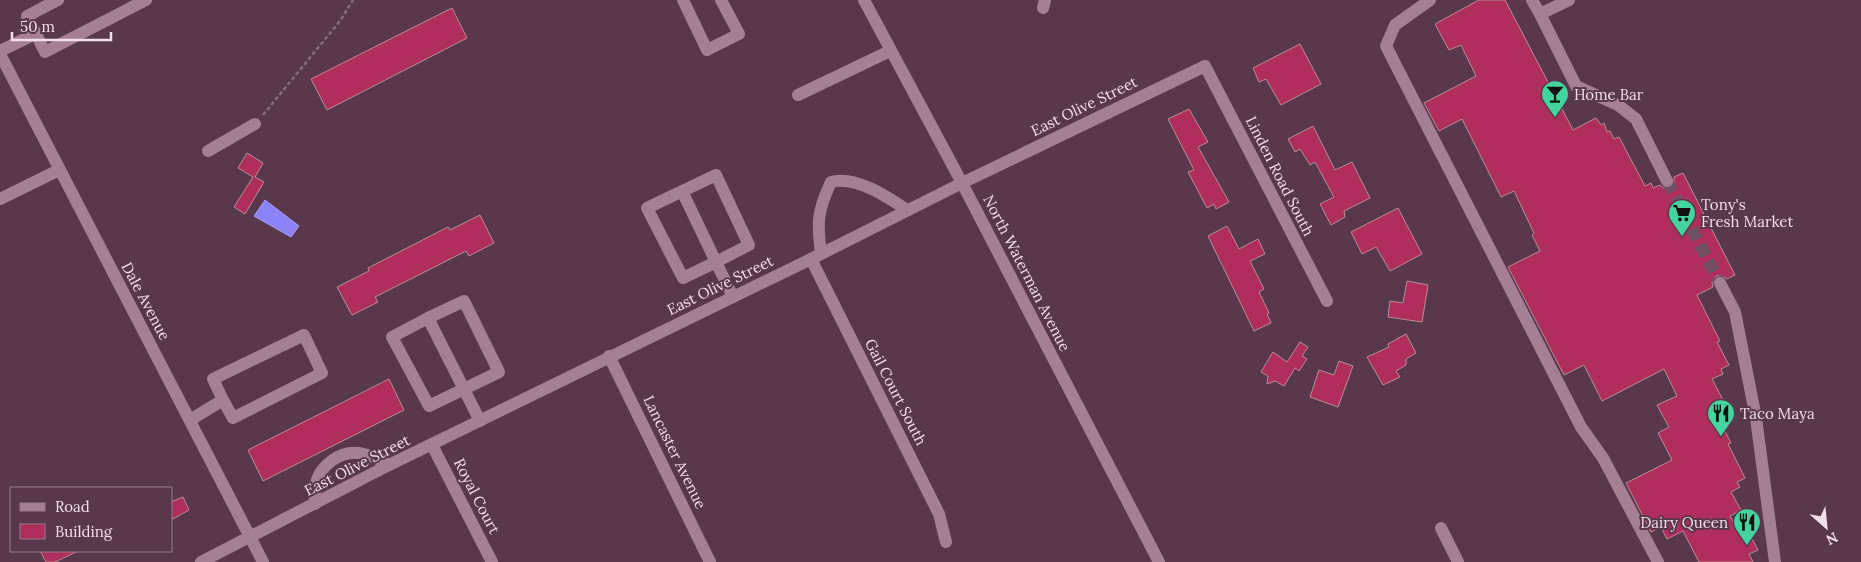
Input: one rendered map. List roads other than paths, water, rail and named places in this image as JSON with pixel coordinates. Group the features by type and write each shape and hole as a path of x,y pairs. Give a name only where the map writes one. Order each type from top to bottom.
{"street":[{"path":"58,0 27,16 45,52 146,0"},
{"path":"683,0 707,50 739,34 721,0"},
{"name":"North Waterman Avenue","path":"864,0 962,183 1159,562"},
{"path":"1430,0 1395,25 1386,46 1581,427 1603,458 1658,562"},
{"path":"1532,0 1576,86 1618,105 1636,119 1667,181"},
{"path":"1540,14 1569,0"},
{"path":"0,53 36,34"},
{"path":"798,95 890,51"},
{"name":"Dale Avenue","path":"0,53 263,562"},
{"name":"East Olive Street","path":"201,562 480,420 1205,66"},
{"name":"Linden Road South","path":"1205,66 1327,301"},
{"path":"208,151 255,124"},
{"path":"0,199 59,170"},
{"path":"716,175 750,245 716,262 683,278 647,208 716,175"},
{"name":"Gail Court South","path":"907,210 884,194 858,184 840,180 831,182 822,201 816,257 939,514 946,542"},
{"path":"682,191 733,297"},
{"path":"1720,283 1735,312 1755,414 1775,562"},
{"path":"464,301 500,372 429,406 392,336 428,318 464,301"},
{"path":"428,318 480,420"},
{"path":"304,335 322,373 233,418 223,400 213,379 304,335"},
{"name":"Lancaster Avenue","path":"610,356 710,562"},
{"path":"190,420 223,400"},
{"name":"Royal Court","path":"432,445 492,562"},
{"path":"315,504 315,488 319,476 331,461 343,454 355,452 365,454 389,465"},
{"path":"1441,528 1458,562"}],"tunnel":[{"path":"1667,181 1720,283"}],"place":[{"name":"Home Bar","path":"1555,118"},
{"name":"Tony's Fresh Market","path":"1682,237"},
{"name":"Taco Maya","path":"1721,437"},
{"name":"Dairy Queen","path":"1747,546"}]}
